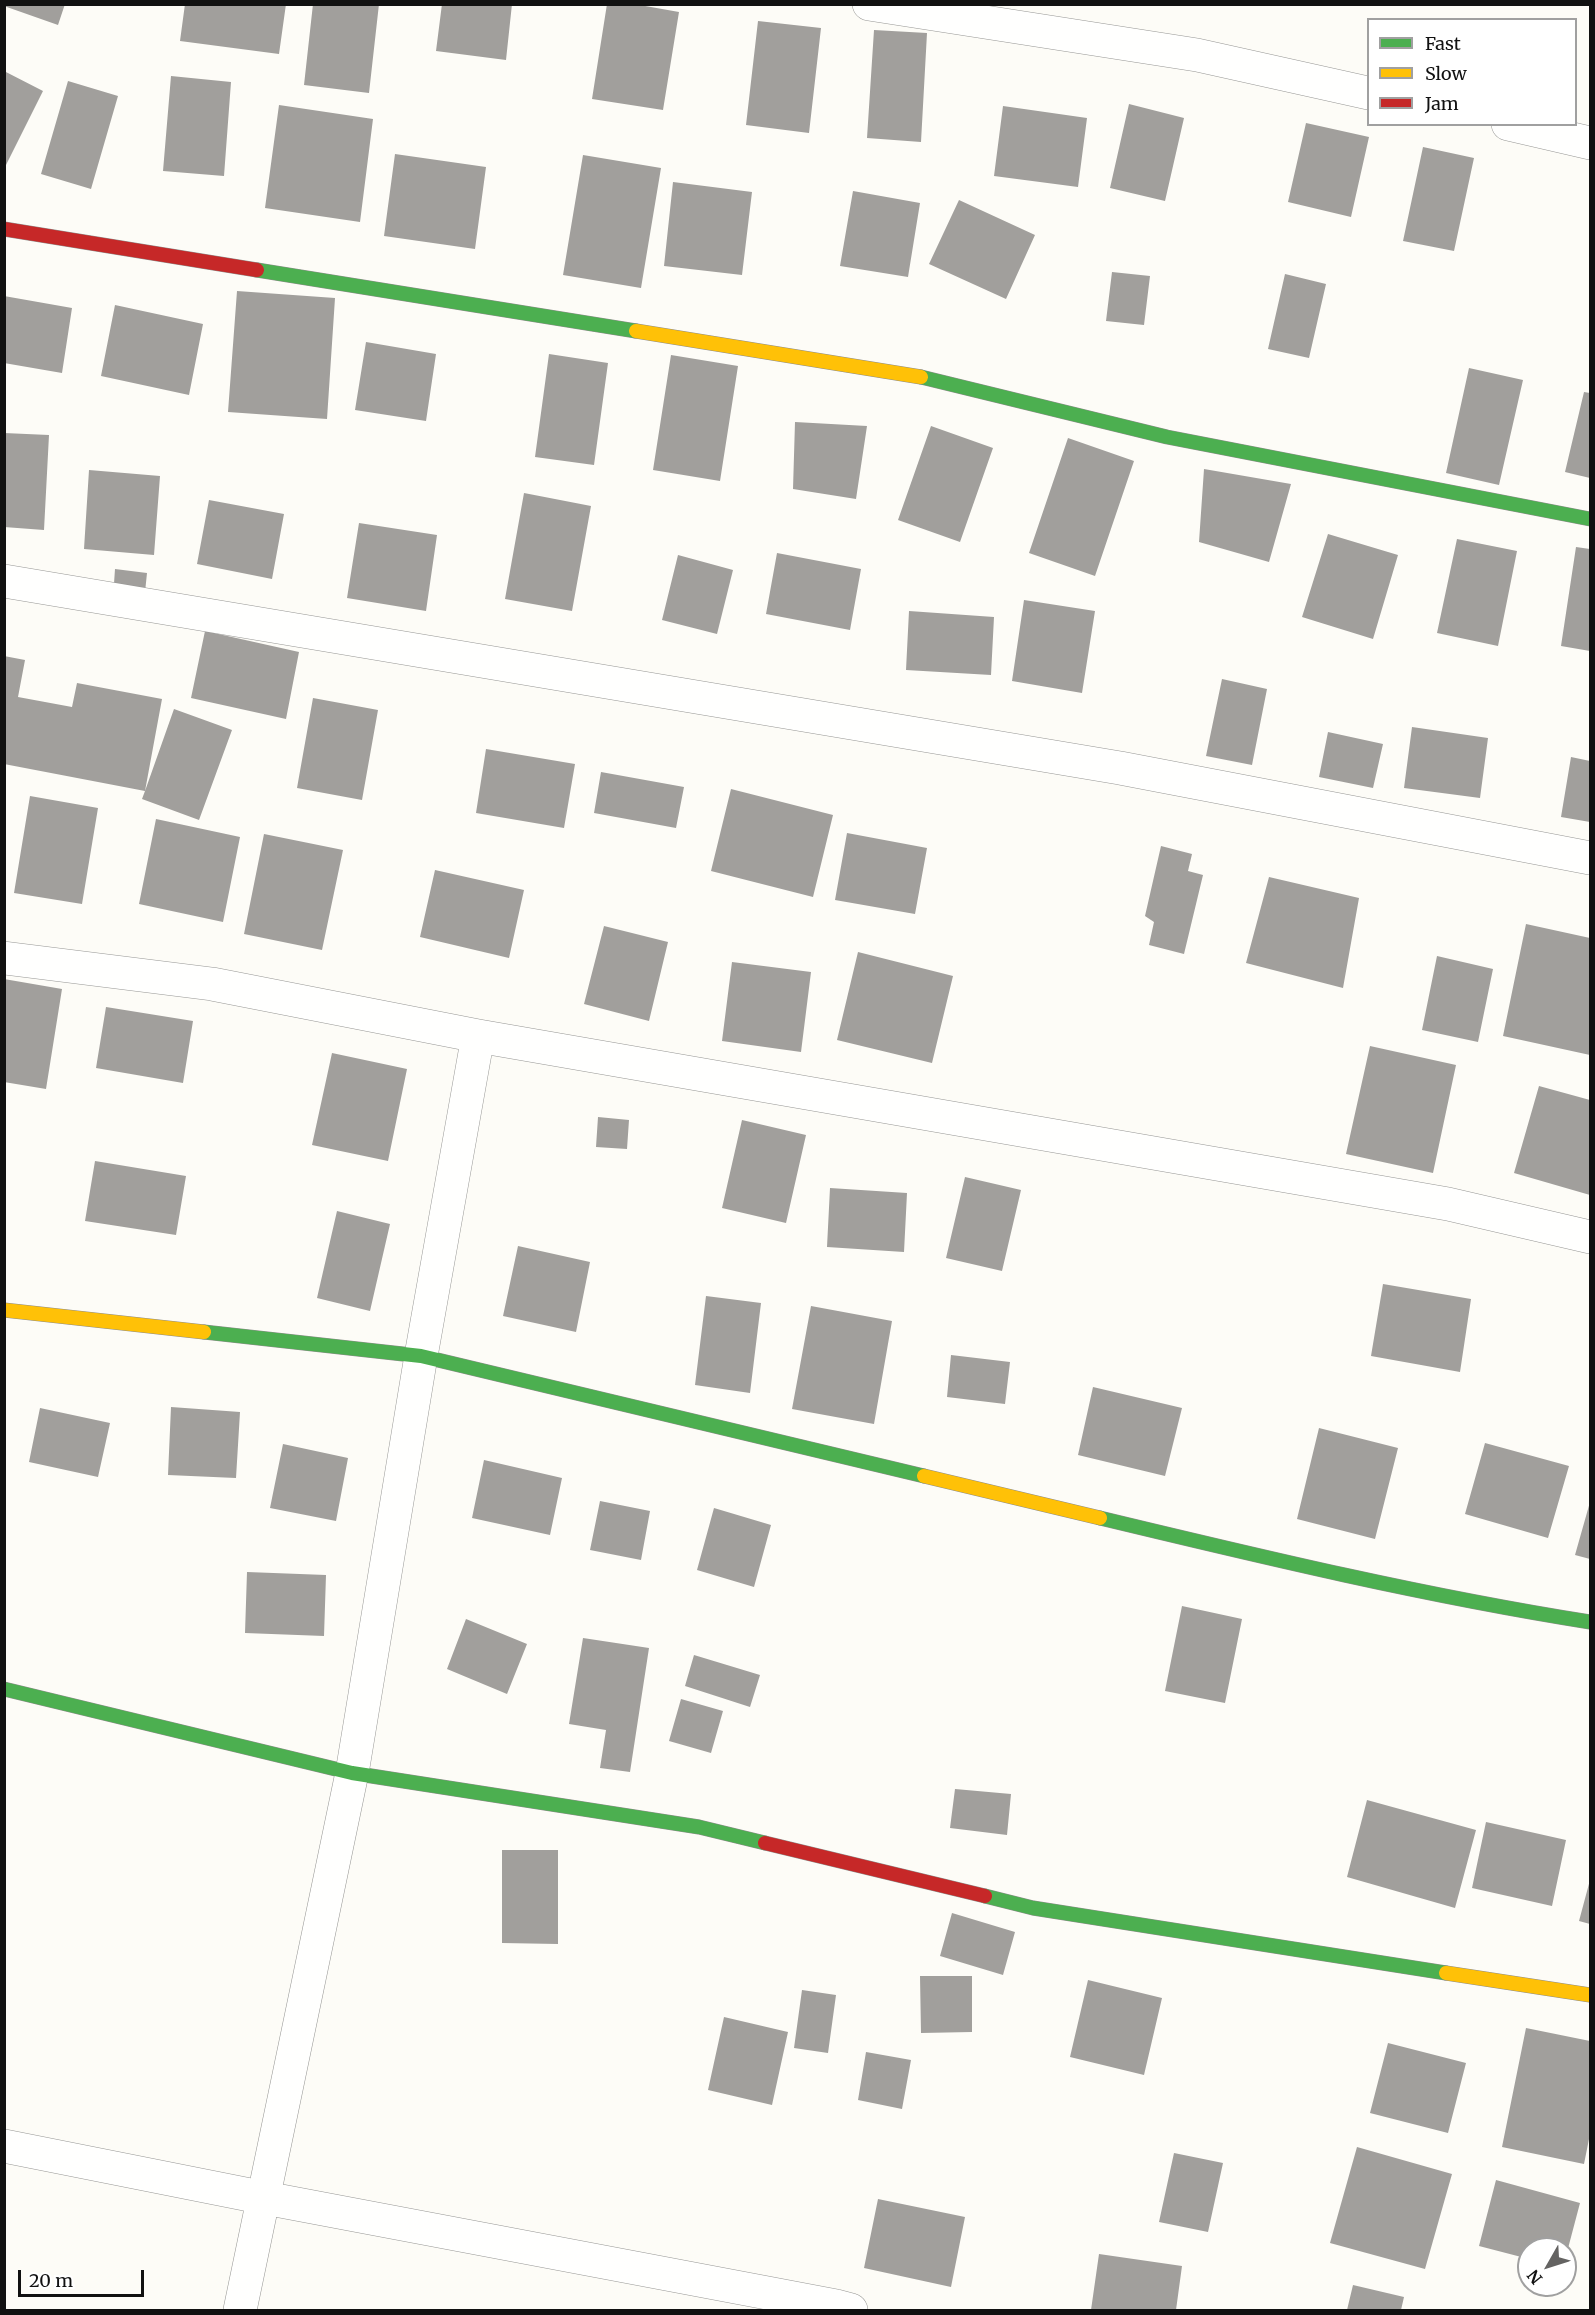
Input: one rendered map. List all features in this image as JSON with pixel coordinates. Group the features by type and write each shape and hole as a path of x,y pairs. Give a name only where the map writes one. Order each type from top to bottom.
{"street":[{"path":"869,4 1197,55 1367,93"},
{"path":"1517,126 1590,143"},
{"path":"4,230 932,379 1167,437 1590,519"},
{"path":"4,581 1108,766 1590,858"},
{"path":"4,958 212,984 478,1035 1448,1204 1590,1237"},
{"path":"240,2310 352,1773 421,1356 478,1035"},
{"path":"4,1310 421,1356 1262,1557 1533,1613 1590,1622"},
{"path":"4,1689 352,1773 699,1827 1033,1908 1590,1995"},
{"path":"4,2146 841,2309"}],"building":[{"path":"4,4 65,4 58,25 4,6"},
{"path":"185,4 286,4 279,54 180,41"},
{"path":"313,4 379,4 369,93 304,85"},
{"path":"442,4 512,4 506,60 436,51"},
{"path":"607,4 634,4 679,12 663,110 592,99"},
{"path":"758,21 821,28 809,133 746,125"},
{"path":"874,30 927,33 921,142 867,138"},
{"path":"4,71 43,91 4,169"},
{"path":"171,76 231,82 224,176 163,171"},
{"path":"68,81 118,96 91,189 41,174"},
{"path":"1129,104 1184,118 1165,201 1110,188"},
{"path":"279,105 373,119 360,222 265,208"},
{"path":"1003,106 1087,118 1078,187 994,176"},
{"path":"1306,123 1369,137 1351,217 1288,202"},
{"path":"1423,147 1474,158 1454,251 1403,241"},
{"path":"395,154 486,167 475,249 384,236"},
{"path":"583,155 661,168 641,288 563,275"},
{"path":"673,182 752,192 742,275 664,266"},
{"path":"853,191 920,203 908,277 840,266"},
{"path":"959,200 1035,235 1006,299 929,264"},
{"path":"1112,272 1150,276 1144,325 1106,321"},
{"path":"1285,274 1326,284 1309,358 1268,349"},
{"path":"237,291 335,298 327,419 228,412"},
{"path":"4,296 72,308 62,373 4,363"},
{"path":"115,305 203,324 189,395 101,376"},
{"path":"366,342 436,354 426,421 355,410"},
{"path":"549,354 608,363 594,465 535,457"},
{"path":"671,355 738,366 720,481 653,470"},
{"path":"1469,368 1523,380 1499,485 1446,473"},
{"path":"1584,392 1590,393 1590,478 1565,472"},
{"path":"795,422 867,426 856,499 793,489"},
{"path":"931,426 993,448 960,542 898,520"},
{"path":"4,433 49,435 44,530 4,527"},
{"path":"1068,438 1134,461 1095,576 1029,553"},
{"path":"1204,469 1291,484 1269,562 1199,542"},
{"path":"89,470 160,476 154,555 84,549"},
{"path":"524,493 591,506 572,611 505,599"},
{"path":"209,500 284,514 272,579 197,564"},
{"path":"359,523 437,535 426,611 347,598"},
{"path":"1328,534 1398,555 1373,639 1302,617"},
{"path":"1457,539 1517,551 1498,646 1437,633"},
{"path":"1576,547 1590,549 1590,651 1561,646"},
{"path":"777,553 861,569 850,630 766,614"},
{"path":"678,555 733,570 717,634 662,620"},
{"path":"115,569 147,573 144,602 113,598"},
{"path":"1024,600 1095,611 1082,693 1012,681"},
{"path":"909,611 994,617 991,675 906,670"},
{"path":"205,631 299,652 286,719 191,698"},
{"path":"4,656 25,660 18,697 72,707 77,683 162,699 145,791 4,764"},
{"path":"1222,679 1267,689 1252,765 1206,756"},
{"path":"313,698 378,710 362,800 297,788"},
{"path":"174,709 232,730 199,820 142,799"},
{"path":"1412,727 1488,738 1480,798 1404,788"},
{"path":"1328,732 1383,744 1373,788 1319,777"},
{"path":"486,749 575,764 564,828 476,813"},
{"path":"1571,757 1590,761 1590,822 1561,817"},
{"path":"601,772 684,787 676,828 594,813"},
{"path":"731,789 833,815 813,897 711,871"},
{"path":"30,796 98,808 82,904 14,893"},
{"path":"156,819 240,837 223,922 139,904"},
{"path":"847,833 927,848 915,914 835,900"},
{"path":"264,834 343,850 322,950 244,934"},
{"path":"1161,846 1192,854 1188,871 1203,875 1184,954 1149,945 1154,922 1145,916"},
{"path":"435,870 524,890 509,958 420,937"},
{"path":"1269,877 1359,898 1343,988 1246,963"},
{"path":"1526,924 1590,938 1590,1055 1503,1036"},
{"path":"604,926 668,942 649,1021 584,1004"},
{"path":"858,952 953,976 932,1063 837,1040"},
{"path":"1437,956 1493,969 1478,1042 1422,1030"},
{"path":"732,962 811,972 801,1052 722,1041"},
{"path":"4,979 62,989 46,1089 4,1082"},
{"path":"106,1007 193,1021 183,1083 96,1068"},
{"path":"1370,1046 1456,1065 1433,1173 1346,1154"},
{"path":"332,1053 407,1069 388,1161 312,1145"},
{"path":"1539,1086 1590,1100 1590,1195 1514,1173"},
{"path":"598,1117 629,1120 627,1149 596,1147"},
{"path":"742,1120 806,1135 786,1223 722,1208"},
{"path":"95,1161 186,1176 176,1235 85,1221"},
{"path":"965,1177 1021,1190 1002,1271 946,1258"},
{"path":"830,1188 907,1193 904,1252 827,1247"},
{"path":"337,1211 390,1224 370,1311 317,1298"},
{"path":"518,1246 590,1262 576,1332 503,1316"},
{"path":"1383,1284 1471,1299 1460,1372 1371,1356"},
{"path":"706,1296 761,1303 750,1393 695,1385"},
{"path":"811,1306 892,1321 874,1424 792,1409"},
{"path":"951,1355 1010,1362 1005,1404 947,1397"},
{"path":"1093,1387 1182,1408 1165,1476 1078,1455"},
{"path":"171,1407 240,1412 236,1478 168,1475"},
{"path":"40,1408 110,1423 98,1477 29,1462"},
{"path":"1319,1428 1398,1448 1375,1539 1297,1519"},
{"path":"1485,1443 1569,1466 1548,1538 1465,1514"},
{"path":"283,1444 348,1458 336,1521 270,1508"},
{"path":"484,1460 562,1478 550,1535 472,1518"},
{"path":"600,1501 650,1511 641,1560 590,1550"},
{"path":"1590,1502 1590,1559 1575,1555"},
{"path":"714,1508 771,1525 754,1587 697,1570"},
{"path":"247,1572 326,1575 324,1636 245,1633"},
{"path":"1182,1606 1242,1619 1225,1703 1165,1691"},
{"path":"466,1619 527,1644 507,1694 447,1669"},
{"path":"583,1638 649,1648 630,1772 600,1768 606,1730 569,1724"},
{"path":"694,1655 760,1675 750,1707 685,1686"},
{"path":"681,1699 723,1711 711,1753 669,1741"},
{"path":"955,1789 1011,1794 1007,1835 950,1828"},
{"path":"1367,1800 1476,1830 1455,1908 1347,1877"},
{"path":"1486,1822 1566,1840 1552,1906 1472,1888"},
{"path":"502,1850 558,1850 558,1944 502,1943"},
{"path":"1590,1880 1590,1924 1579,1921"},
{"path":"952,1913 1015,1932 1003,1975 940,1956"},
{"path":"920,1976 972,1976 972,2032 921,2033"},
{"path":"1088,1980 1162,1998 1144,2075 1070,2057"},
{"path":"802,1990 836,1995 828,2053 794,2048"},
{"path":"724,2017 788,2032 772,2105 708,2090"},
{"path":"1526,2028 1590,2041 1590,2134 1584,2164 1502,2147"},
{"path":"1388,2043 1466,2063 1448,2133 1370,2113"},
{"path":"866,2052 911,2060 902,2109 858,2100"},
{"path":"1357,2147 1452,2174 1425,2269 1330,2243"},
{"path":"1174,2153 1223,2163 1208,2232 1159,2222"},
{"path":"1496,2180 1580,2203 1571,2237 1517,2237 1517,2256 1479,2246"},
{"path":"878,2199 965,2217 951,2287 864,2268"},
{"path":"1099,2254 1182,2266 1176,2310 1091,2310"},
{"path":"1353,2285 1404,2297 1401,2310 1347,2310"}],"traffic: fast":[{"path":"257,270 636,331"},
{"path":"921,377 1167,437 1590,519"},
{"path":"204,1332 421,1356 924,1476"},
{"path":"1100,1518 1405,1588 1590,1622"},
{"path":"4,1689 352,1773 699,1827 765,1843"},
{"path":"985,1896 1033,1908 1446,1973"}],"traffic: slow":[{"path":"636,331 921,377"},
{"path":"4,1310 204,1332"},
{"path":"924,1476 1100,1518"},
{"path":"1446,1973 1590,1995"}],"traffic: jam":[{"path":"4,229 257,270"},
{"path":"765,1843 985,1896"}]}
